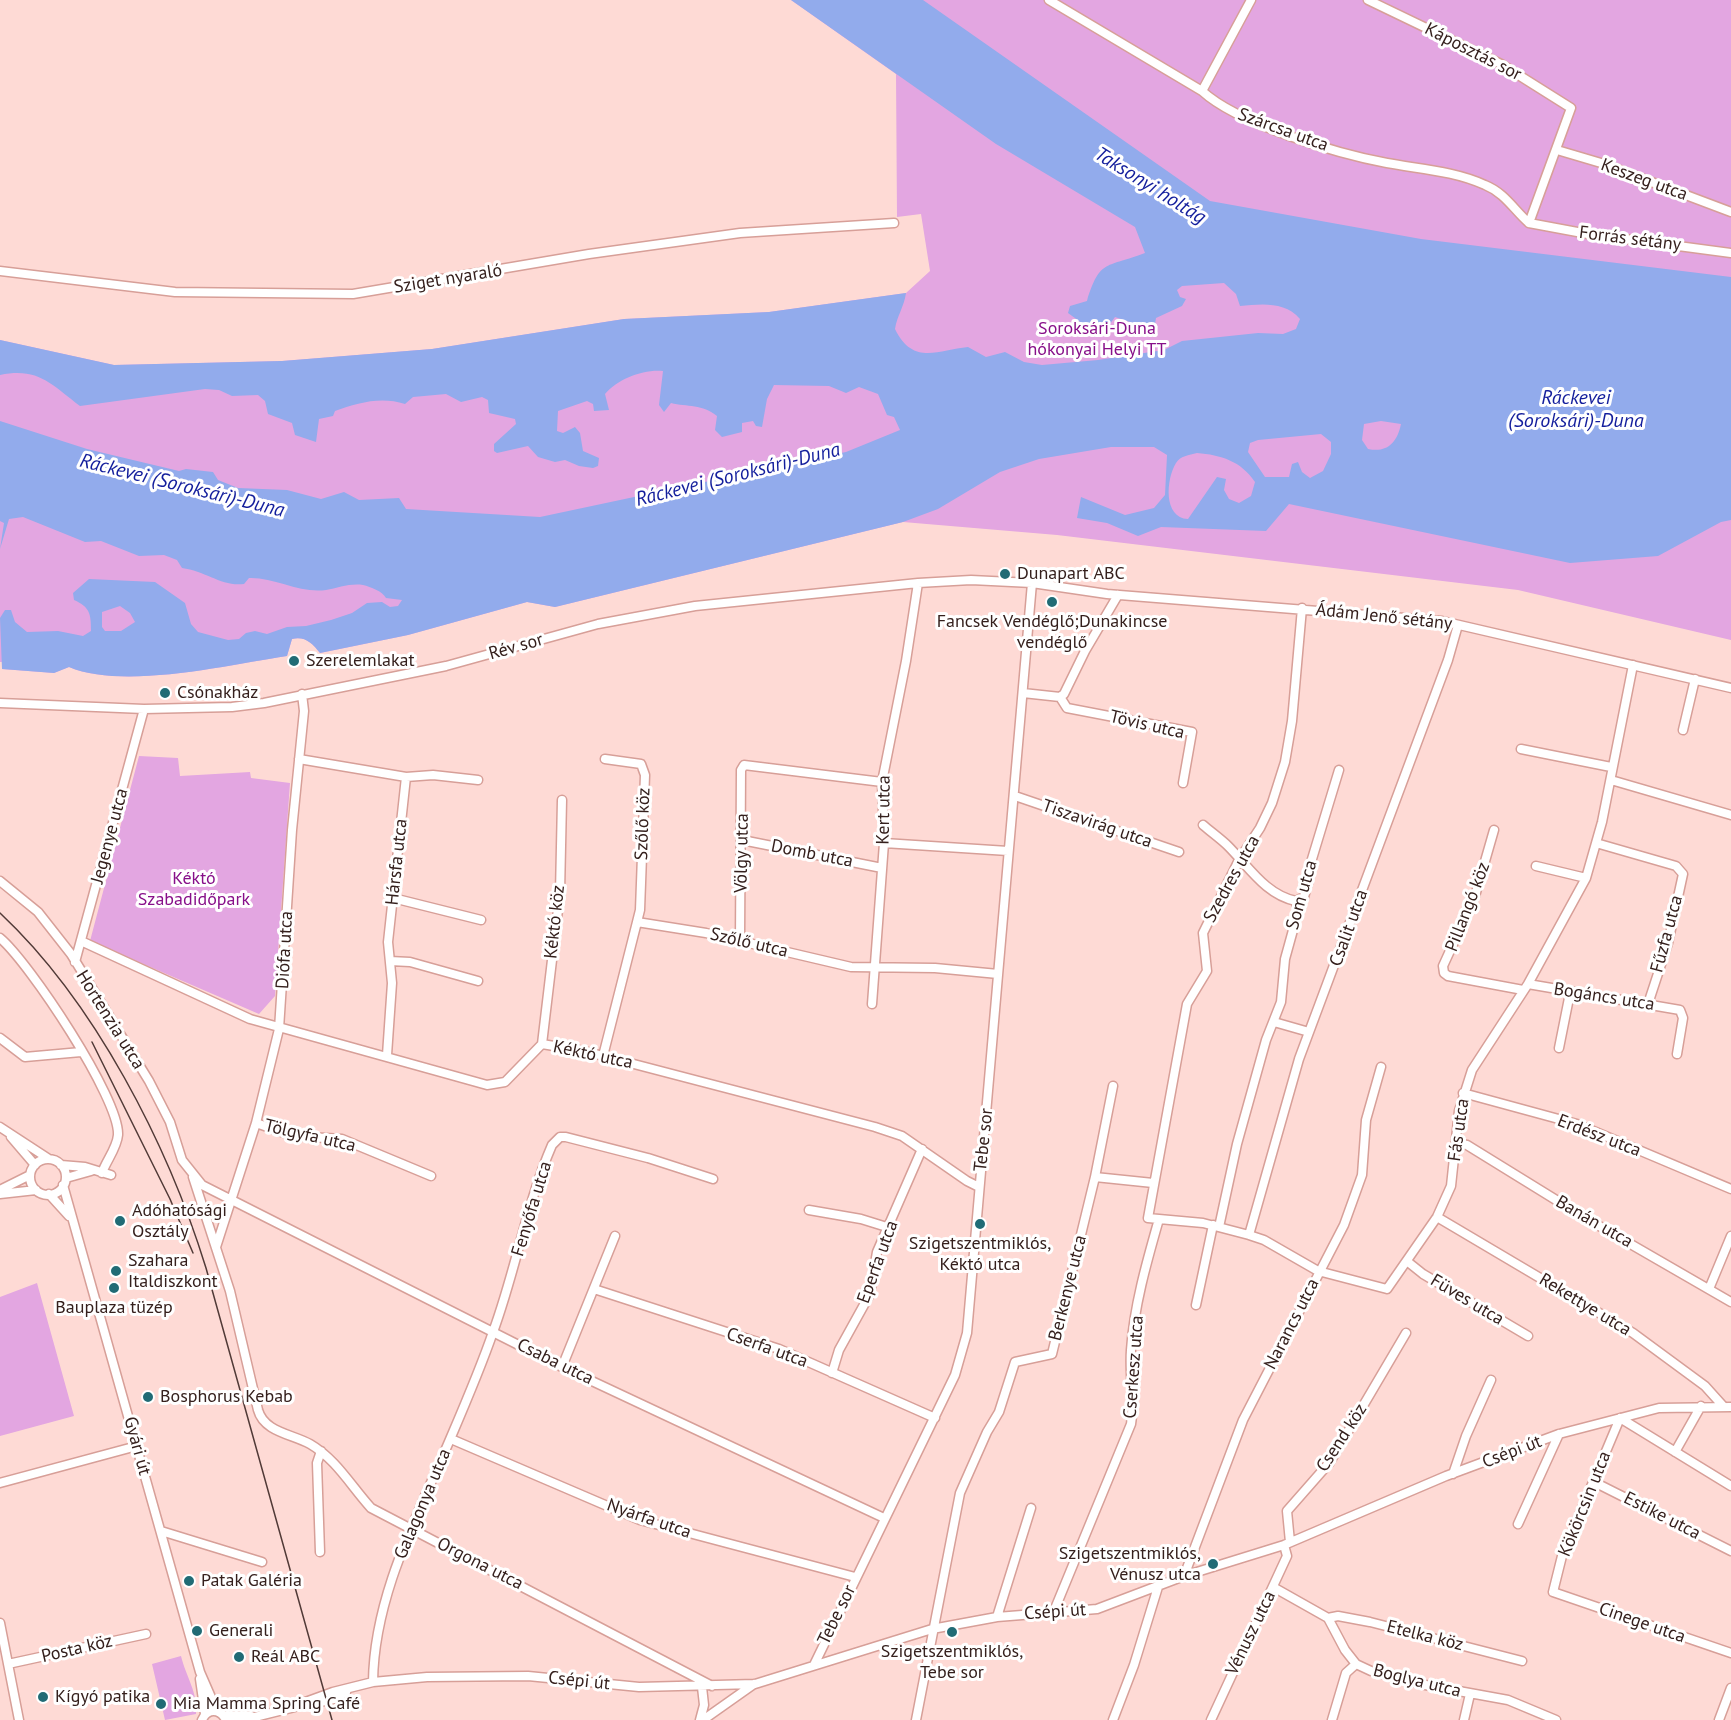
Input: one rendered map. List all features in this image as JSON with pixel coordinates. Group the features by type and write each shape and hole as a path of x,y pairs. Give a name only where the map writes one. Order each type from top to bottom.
{"street":[{"name":"Szárcsa utca","path":"1049,0 1202,91 1222,108 1291,136 1384,162 1445,173 1485,184 1508,198 1517,212 1530,223"},
{"path":"1202,91 1251,0"},
{"name":"Káposztás sor","path":"1368,0 1501,64 1569,105 1572,111 1557,150"},
{"path":"1530,223 1557,150"},
{"name":"Keszeg utca","path":"1557,150 1601,163 1731,212"},
{"name":"Sziget nyaraló","path":"0,271 175,292 353,294 589,254 740,232 797,231 894,223"},
{"name":"Forrás sétány","path":"1530,223 1588,234 1731,253"},
{"name":"Rév sor","path":"0,703 144,709 232,707 446,666 598,624 695,606 918,583 971,580 1032,583"},
{"name":"Kert utca","path":"872,1004 884,843 882,782 904,672 918,583"},
{"name":"Ádám Jenő sétány","path":"1032,583 1118,595 1302,608 1458,625 1731,688"},
{"name":"Tebe sor","path":"814,1665 955,1375 967,1333 1032,583"},
{"path":"1060,698 1084,651 1118,595"},
{"name":"Szedres utca","path":"1148,1218 1187,1004 1207,970 1203,933 1239,860 1260,828 1285,762 1292,721 1302,608"},
{"name":"Csalit utca","path":"1249,1235 1299,1059 1448,660 1458,625"},
{"name":"Fás utca","path":"1148,1218 1216,1226 1249,1235 1264,1240 1318,1271 1387,1289 1408,1262 1437,1217 1451,1186 1463,1093 1472,1070 1526,987 1586,878 1611,780 1611,767 1634,665"},
{"path":"1683,730 1695,679"},
{"name":"Tövis utca","path":"1023,693 1060,698 1067,708 1192,732 1183,783"},
{"name":"Diófa utca","path":"215,1247 256,1123 279,1029 304,711 302,694"},
{"name":"Jegenye utca","path":"75,962 144,709"},
{"path":"1521,749 1611,767"},
{"path":"299,759 406,777 433,775 478,780"},
{"name":"Szőlő köz","path":"605,759 641,764 645,775 640,910 637,922"},
{"name":"Völgy utca","path":"740,941 741,770 744,765 882,782"},
{"name":"Som utca","path":"1196,1305 1266,1040 1281,1002 1285,959 1298,912 1296,901 1304,897 1310,879 1312,860 1339,770"},
{"name":"Hársfa utca","path":"387,1055 392,982 388,942 406,777"},
{"path":"1611,780 1731,815"},
{"name":"Tiszavirág utca","path":"1015,795 1179,852"},
{"name":"Kéktó köz","path":"542,1044 560,893 562,800"},
{"path":"1203,825 1229,846 1239,860 1278,896 1296,901"},
{"name":"Pillangó köz","path":"1494,830 1476,896 1443,966 1444,973 1448,976 1526,987"},
{"name":"Domb utca","path":"742,840 882,868"},
{"path":"884,843 1008,851"},
{"name":"Fűzfa utca","path":"1596,843 1676,866 1683,874 1668,943 1648,1004"},
{"path":"1536,866 1586,878"},
{"name":"Hortenzia utca","path":"0,881 38,912 75,962 149,1081 170,1122 182,1160 193,1177 215,1247"},
{"path":"393,898 481,920"},
{"path":"603,1056 637,922"},
{"name":"Szőlő utca","path":"637,922 740,941 825,963 874,969 899,966 998,974"},
{"path":"0,938 38,982 93,1070 117,1127 116,1143 98,1172 64,1181 49,1194 36,1190 0,1192"},
{"name":"Kéktó utca","path":"81,941 250,1019 279,1029 387,1055 487,1085 497,1085 512,1076 542,1044 603,1056 853,1119 902,1136 979,1187"},
{"path":"390,961 410,962 478,981"},
{"name":"Bogáncs utca","path":"1526,987 1680,1010 1683,1018 1677,1054"},
{"path":"1559,1048 1570,993"},
{"path":"1274,1022 1309,1032"},
{"path":"0,1038 25,1057 81,1052"},
{"name":"Narancs utca","path":"1184,1576 1243,1420 1318,1271 1344,1225 1362,1174 1366,1120 1381,1067"},
{"name":"Berkenye utca","path":"932,1629 960,1492 987,1432 999,1412 1015,1362 1052,1354 1095,1177 1113,1086"},
{"name":"Erdész utca","path":"1463,1093 1577,1124 1731,1189"},
{"name":"Tölgyfa utca","path":"256,1123 293,1136 342,1139 431,1176"},
{"path":"2,1128 61,1165 85,1167 111,1175"},
{"path":"2,1128 35,1165"},
{"name":"Fenyőfa utca","path":"493,1332 523,1238 527,1214 545,1161 556,1140 566,1137 648,1158 713,1179"},
{"name":"Banán utca","path":"1456,1143 1467,1145 1582,1216 1731,1302"},
{"name":"Eperfa utca","path":"832,1373 839,1350 870,1294 877,1252 890,1228 922,1149"},
{"path":"0,1192 30,1175 35,1165 49,1159"},
{"path":"61,1165 64,1181"},
{"path":"30,1175 36,1190"},
{"name":"Csaba utca","path":"193,1177 202,1185 230,1200 562,1367 884,1518"},
{"path":"1095,1177 1153,1183"},
{"name":"Gyári út","path":"64,1181 73,1221 200,1672 222,1716"},
{"name":"Gyári út","path":"49,1194 73,1221"},
{"path":"809,1210 861,1219 890,1228"},
{"name":"Rekettye utca","path":"1437,1217 1633,1333 1705,1386 1727,1406"},
{"name":"Cserkesz utca","path":"1054,1611 1131,1424 1134,1408 1131,1350 1139,1297 1159,1219"},
{"path":"562,1367 615,1236"},
{"path":"1709,1289 1731,1236"},
{"name":"Orgona utca","path":"215,1247 230,1291 258,1410 264,1422 321,1451 335,1464 371,1508 712,1686"},
{"name":"Füves utca","path":"1408,1262 1423,1274 1528,1336"},
{"name":"Cserfa utca","path":"594,1289 756,1341 935,1418"},
{"name":"Galagonya utca","path":"373,1682 376,1641 384,1609 411,1528 451,1439 493,1332"},
{"name":"Csend köz","path":"1287,1543 1287,1511 1329,1462 1406,1333"},
{"path":"1453,1474 1470,1426 1491,1380"},
{"path":"1675,1452 1701,1406"},
{"name":"Csépi út","path":"243,1720 333,1699 355,1687 373,1682 427,1677 528,1676 639,1687 755,1684 932,1629 997,1617 1097,1609 1184,1576 1287,1543 1453,1474 1559,1434 1659,1408 1727,1406"},
{"path":"1620,1418 1731,1486"},
{"name":"Kökörcsin utca","path":"1553,1592 1562,1556 1620,1418"},
{"path":"1518,1524 1559,1434"},
{"name":"Nyárfa utca","path":"451,1439 640,1520 855,1577"},
{"path":"0,1483 137,1446"},
{"path":"320,1552 317,1463 321,1451"},
{"name":"Estike utca","path":"1594,1482 1731,1551"},
{"path":"997,1617 1031,1508"},
{"path":"161,1532 262,1562"},
{"name":"Vénusz utca","path":"1211,1720 1287,1556 1287,1543"},
{"path":"1113,1720 1134,1665 1158,1587"},
{"path":"1273,1587 1328,1618"},
{"name":"Cinege utca","path":"1553,1592 1731,1653"},
{"name":"Etelka köz","path":"1328,1618 1338,1616 1370,1622 1522,1660"},
{"name":"Boglya utca","path":"1328,1618 1345,1650 1356,1664 1371,1671 1470,1694 1509,1700 1556,1720"},
{"path":"0,1623 19,1720"},
{"path":"916,1720 932,1629"},
{"name":"Posta köz","path":"8,1664 146,1634"},
{"path":"1332,1720 1346,1673 1356,1664"},
{"name":"Gyári út","path":"200,1672 202,1718"},
{"path":"701,1720 755,1684"},
{"path":"701,1720 704,1705 702,1687"},
{"path":"1719,1720 1731,1688"},
{"path":"1464,1720 1470,1694"},
{"name":"Csépi út","path":"202,1718 253,1716"}],"green space":[{"name":"Soroksári-Duna hókonyai Helyi TT","path":"791,0 1731,0 1731,640 1518,590 1057,535 903,522 555,607 527,602 408,635 320,653 308,641 297,638 292,639 287,656 206,670 146,676 118,676 91,674 69,667 54,673 2,669 2,662 0,662 0,340 114,365 282,361 432,349 624,319 769,312 906,293 930,271 921,214 897,217 896,74"},
{"name":"Kéktó Szabadidőpark","path":"139,756 178,758 180,776 250,772 251,778 290,783 275,996 259,1014 90,941"},
{"path":"37,1283 74,1416 0,1436 0,1297"},
{"path":"181,1656 193,1692 196,1714 165,1720 152,1664"}],"water":[{"name":"Ráckevei (Soroksári)-Duna","path":"791,0 923,0 1210,201 1421,239 1731,277 1731,520 1721,522 1658,556 1570,563 1289,504 1266,531 1161,527 1138,536 1107,523 1077,518 1081,497 1125,515 1154,508 1165,495 1167,455 1154,447 1111,447 1039,459 1000,472 938,509 903,522 555,607 527,602 408,635 320,653 308,641 292,639 287,656 206,670 146,676 118,676 92,674 69,667 54,673 2,669 0,618 5,610 11,610 15,622 27,632 58,631 83,636 91,631 90,616 83,605 74,600 73,593 89,579 155,582 185,603 191,624 198,632 228,640 239,639 246,633 255,631 267,634 287,627 306,626 331,620 352,613 367,603 382,602 390,607 398,606 402,600 386,598 379,591 363,585 349,585 317,591 258,578 249,578 244,584 228,583 182,568 177,560 164,555 139,556 101,541 85,542 23,517 9,519 0,549 4,523 0,521 0,421 87,449 179,471 186,469 213,472 218,480 238,488 287,490 321,499 344,492 359,500 399,498 406,509 540,517 846,452 900,430 894,417 887,415 878,394 859,387 846,393 829,386 774,385 767,399 762,427 756,426 753,421 742,423 742,432 722,437 715,430 717,416 706,409 671,403 664,412 659,405 663,371 655,371 631,376 610,389 605,394 609,410 594,411 593,404 587,401 558,411 557,431 563,433 575,427 580,433 583,451 599,458 598,466 593,468 579,466 565,460 555,462 538,457 528,446 497,453 494,451 494,444 516,424 515,419 489,413 488,400 482,397 461,402 446,394 413,397 405,404 369,401 352,405 335,411 333,416 319,419 316,442 295,435 292,423 268,414 265,401 258,395 232,396 219,390 205,389 80,406 52,384 34,375 13,373 0,375 0,340 114,365 282,361 432,349 624,319 769,312 906,293 895,329 902,341 910,348 927,353 968,347 986,357 1005,352 1024,362 1042,365 1098,360 1164,350 1182,341 1258,333 1283,334 1296,329 1300,319 1294,313 1280,306 1240,306 1236,294 1224,283 1182,286 1177,290 1180,297 1186,299 1182,306 1156,318 1154,330 1115,317 1107,328 1090,329 1068,313 1070,306 1087,301 1096,277 1107,266 1145,253 1135,227 996,144","holes":["1381,421 1401,424 1394,441 1386,448 1375,450 1368,449 1362,440 1364,424","1321,434 1331,442 1331,454 1323,471 1310,478 1302,472 1298,462 1292,464 1289,477 1265,477 1248,452 1250,443 1258,440","1197,453 1206,454 1237,464 1255,482 1251,496 1239,503 1229,499 1224,490 1226,479 1217,477 1188,519 1180,517 1171,505 1169,487 1173,470 1178,461 1185,456","120,606 130,613 135,622 121,631 105,631 102,627 102,612"]}],"tram line":[{"path":"0,913 35,949 97,1032 149,1125 171,1173 206,1268 332,1720"},
{"path":"92,1042 170,1199 193,1253"}],"place":[{"name":"Dunapart ABC","path":"1005,574"},
{"name":"Fancsek Vendéglő;Dunakincse vendéglő","path":"1052,602"},
{"name":"Szerelemlakat","path":"294,661"},
{"name":"Csónakház","path":"165,693"},
{"name":"Adóhatósági Osztály","path":"120,1221"},
{"name":"Szigetszentmiklós, Kéktó utca","path":"980,1224"},
{"name":"Szahara Italdiszkont","path":"116,1271"},
{"name":"Bauplaza tüzép","path":"114,1288"},
{"name":"Bosphorus Kebab","path":"148,1397"},
{"name":"Szigetszentmiklós, Vénusz utca","path":"1213,1564"},
{"name":"Patak Galéria","path":"189,1581"},
{"name":"Generali","path":"197,1631"},
{"name":"Szigetszentmiklós, Tebe sor","path":"952,1632"},
{"name":"Reál ABC","path":"239,1657"},
{"name":"Kígyó patika","path":"43,1697"},
{"name":"Mia Mamma Spring Café","path":"161,1704"}],"water label":[{"name":"Taksonyi holtág","path":"1150,186"}]}
